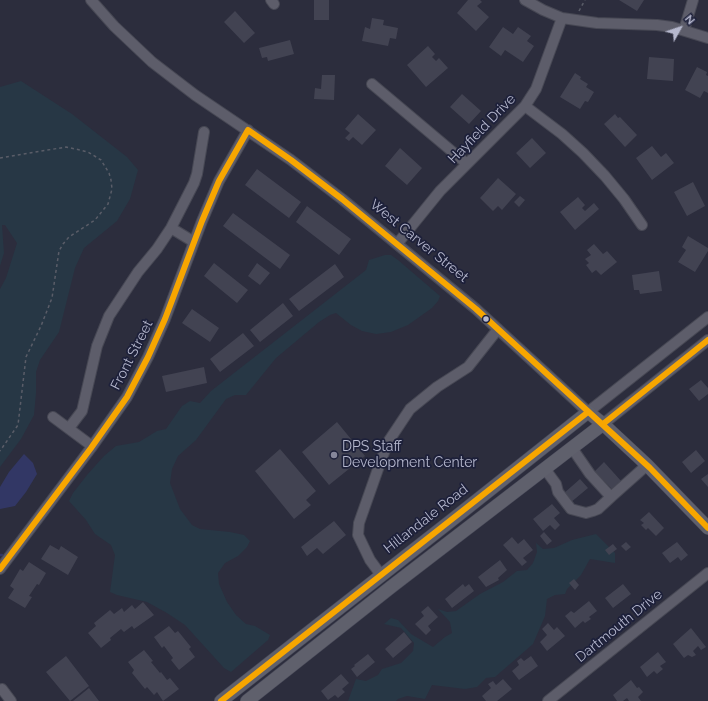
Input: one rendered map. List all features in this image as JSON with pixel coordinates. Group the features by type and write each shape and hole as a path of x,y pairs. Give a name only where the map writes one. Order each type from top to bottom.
{"main road":[{"name":"West Carver Street","path":"588,412 647,465 708,528"},
{"name":"Hillandale Road","path":"227,699 381,575 588,412"},
{"path":"248,701 391,587 603,424"}],"street":[{"name":"West Carver Street","path":"91,0 114,26 152,62 195,95 248,130 336,194 476,309 588,412"},
{"path":"525,0 562,18 597,24 657,25 684,30 708,38"},
{"path":"684,30 693,0"},
{"name":"Hayfield Drive","path":"397,244 431,201 525,106 536,89 562,18"},
{"path":"372,84 467,164"},
{"path":"525,106 562,134 583,153 610,182 642,225"},
{"name":"Front Street","path":"0,569 127,397 148,357 165,319 219,181 248,130"},
{"path":"69,428 82,411 97,346 109,316 134,277 171,228 196,178 204,132"},
{"path":"171,228 194,242"},
{"name":"Hillandale Road","path":"588,412 708,317"},
{"path":"381,575 367,554 358,535 359,523 388,442 410,409 436,387 468,367 498,329"},
{"path":"603,424 708,340"},
{"path":"53,417 92,446"},
{"path":"572,448 590,474 611,497"},
{"path":"545,469 556,484 558,492 571,509 586,513 598,509 647,465"},
{"name":"Dartmouth Drive","path":"548,701 708,573"},
{"path":"2,690 11,701"}],"path":[{"path":"579,13 585,0"},
{"path":"0,158 66,148 88,152 101,160 109,173 112,189 108,204 95,220 69,237 59,251 52,298 42,326 26,357 18,425 0,451"}],"shaded area":[{"path":"21,81 72,114 127,157 138,170 130,199 117,221 84,248 75,268 59,332 40,360 36,372 34,415 21,439 0,467 0,289 6,278 17,243 5,225 2,225 4,253 0,266 0,87"},
{"path":"385,255 391,255 398,260 440,296 432,308 408,325 391,332 376,334 362,331 351,325 336,313 330,315 319,322 276,358 246,395 235,395 226,399 196,440 178,456 172,469 170,483 180,509 192,525 200,529 244,535 250,541 247,547 238,556 225,563 218,573 219,584 227,602 236,615 246,624 255,626 270,635 268,640 231,672 224,668 185,625 167,613 147,602 110,592 115,555 111,545 95,534 86,520 69,501 73,493 87,475 104,456 116,446 139,442 157,431 166,429 182,406 190,401 200,403 211,391 366,270 369,260"},
{"path":"596,534 615,553 615,563 590,559 581,575 567,589 565,594 555,595 547,599 545,616 533,644 495,677 486,678 477,687 465,689 432,685 425,699 407,696 396,701 348,701 356,679 366,681 378,675 382,669 401,663 413,651 414,643 401,628 384,624 391,618 398,620 411,634 433,647 452,633 450,622 438,609 447,612 456,611 480,594 503,582 517,571 527,570 533,563 537,552 536,543 543,549 554,548 572,540"}],"water":[{"path":"24,454 33,463 37,474 15,506 0,509 0,487 9,472"}],"building":[{"path":"314,0 329,0 329,20 314,20"},
{"path":"468,0 480,0 482,2 477,6 489,17 476,31 457,13"},
{"path":"619,0 644,0 637,11"},
{"path":"235,11 255,33 244,43 224,22"},
{"path":"372,18 384,20 383,25 398,28 396,39 390,38 388,46 362,41 365,27 370,29"},
{"path":"503,27 513,34 518,27 531,36 527,41 534,46 523,62 505,50 501,56 489,47"},
{"path":"290,40 294,54 268,61 267,57 262,58 259,48"},
{"path":"428,46 435,54 432,57 436,61 439,58 448,68 426,87 407,65"},
{"path":"649,57 674,59 673,81 647,79"},
{"path":"697,67 707,72 706,75 708,76 708,93 704,91 700,98 685,90"},
{"path":"575,73 581,77 580,79 588,84 586,87 594,92 588,102 585,101 580,109 560,97"},
{"path":"322,75 335,75 334,100 314,99 315,88 321,89"},
{"path":"462,94 481,111 469,124 450,107"},
{"path":"358,114 376,130 362,145 353,137 349,141 345,138 350,133 345,129"},
{"path":"615,114 618,118 620,117 637,135 625,147 604,124"},
{"path":"532,138 546,153 530,168 516,153"},
{"path":"652,146 661,157 666,153 674,163 652,180 636,158"},
{"path":"400,148 422,168 407,185 385,166"},
{"path":"257,169 301,202 289,218 245,185"},
{"path":"498,178 516,194 502,210 498,206 493,211 480,198"},
{"path":"693,182 705,206 687,216 674,192"},
{"path":"520,196 525,200 519,207 514,202"},
{"path":"578,197 585,205 582,208 585,211 594,203 599,209 575,230 560,212"},
{"path":"307,206 351,239 339,255 296,222"},
{"path":"233,213 290,255 280,269 223,226"},
{"path":"688,236 708,248 708,251 695,272 678,262 686,250 682,247"},
{"path":"594,244 603,254 607,251 617,262 601,275 596,270 592,273 586,265 589,263 585,259 591,255 587,250"},
{"path":"214,263 248,290 237,303 204,276"},
{"path":"257,263 270,273 260,285 248,276"},
{"path":"335,264 344,277 299,311 289,299"},
{"path":"659,271 662,291 640,294 639,290 634,290 632,275"},
{"path":"283,303 293,316 260,342 250,330"},
{"path":"192,309 219,328 210,342 182,323"},
{"path":"243,333 254,346 220,372 210,359"},
{"path":"204,367 207,383 166,392 162,376"},
{"path":"701,380 708,388 708,394 699,401 689,389"},
{"path":"337,422 365,456 329,485 302,452"},
{"path":"280,449 316,491 306,500 311,505 294,519 255,471"},
{"path":"696,450 705,461 691,473 682,462"},
{"path":"604,462 622,482 613,490 603,480 600,482 592,474"},
{"path":"708,474 708,487 701,479"},
{"path":"580,479 588,488 570,503 563,494"},
{"path":"552,504 560,513 554,518 560,525 555,530 550,525 543,531 533,519"},
{"path":"649,512 664,528 656,536 648,528 646,530 641,525 644,523 640,520"},
{"path":"334,521 346,535 323,554 317,548 307,556 301,547"},
{"path":"544,532 552,541 547,545 540,536"},
{"path":"512,537 518,544 524,539 533,550 523,558 527,562 522,566 503,545"},
{"path":"626,542 631,547 626,551 621,546"},
{"path":"677,542 688,555 681,561 678,557 670,563 662,553"},
{"path":"613,544 617,549 609,555 605,550"},
{"path":"50,545 59,550 61,546 78,557 68,575 41,559"},
{"path":"500,560 507,570 498,578 499,580 486,587 478,577"},
{"path":"29,562 46,573 39,585 37,584 29,596 32,597 25,608 8,598 14,589 10,586 20,569 23,571"},
{"path":"574,579 579,585 575,590 569,583"},
{"path":"463,584 465,587 469,584 474,591 452,608 445,599"},
{"path":"623,584 631,594 613,608 605,598"},
{"path":"589,601 597,611 589,617 591,619 585,623 583,621 575,628 565,616 571,611 574,613"},
{"path":"143,602 154,615 134,629 132,626 124,632 121,629 101,648 88,633 96,626 94,623 110,610 114,614 122,608 124,612 132,605 135,609"},
{"path":"428,606 438,617 428,626 431,630 426,635 415,624 424,616 421,612"},
{"path":"548,623 554,630 557,627 565,636 547,651 540,642 547,635 542,629"},
{"path":"169,626 175,633 178,631 191,647 189,649 195,657 179,670 171,660 173,658 164,646 162,648 154,637"},
{"path":"691,628 706,647 701,650 698,646 693,651 696,655 692,657 688,655 684,658 673,644"},
{"path":"404,632 412,642 393,658 385,649"},
{"path":"144,650 160,673 161,672 167,680 170,678 179,689 163,701 157,692 154,695 147,687 145,689 132,673 134,670 128,662"},
{"path":"658,652 666,662 660,666 663,669 657,674 654,671 647,677 640,667"},
{"path":"368,654 375,662 357,677 351,669"},
{"path":"66,656 89,686 70,701 46,672"},
{"path":"531,656 538,666 519,680 512,671 519,665 517,661 521,658 524,661"},
{"path":"341,674 349,683 342,689 345,692 338,698 335,695 328,700 321,691"},
{"path":"503,679 512,689 497,701 486,701 482,696 491,688 488,684 493,681 496,685"},
{"path":"631,680 637,688 639,687 643,692 638,697 641,701 629,701 627,698 623,701 617,701 613,695"},
{"path":"89,688 99,701 73,701"}],"transit line":[{"path":"0,569 91,448 127,397 148,357 165,319 202,221 219,181 248,130 291,160 342,199 476,309 650,468 708,528"},
{"path":"603,424 708,340"},
{"path":"221,701 588,412"}],"place":[{"name":"DPS Staff Development Center","path":"334,455"}]}
